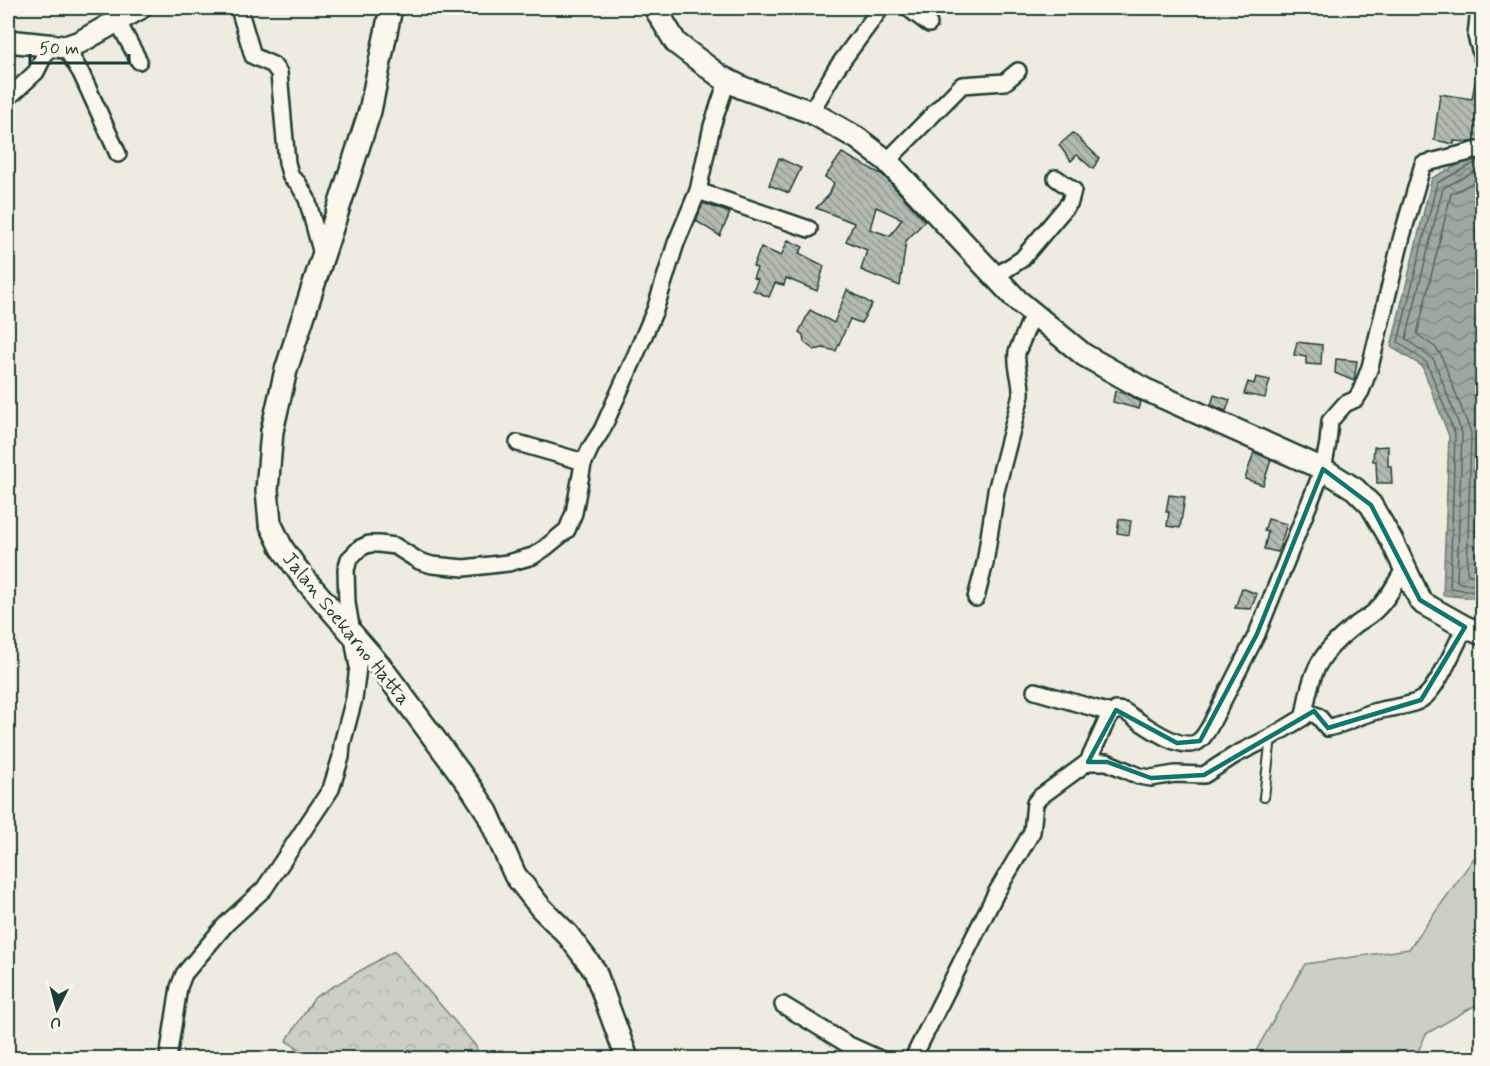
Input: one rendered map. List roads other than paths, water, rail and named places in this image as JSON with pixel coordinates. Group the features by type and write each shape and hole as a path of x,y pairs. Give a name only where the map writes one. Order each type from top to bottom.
{"street":[{"path":"8,40 57,47 80,42 140,8"},
{"name":"Jalan Soekarno Hatta","path":"391,8 370,111 286,370 272,431 267,490 270,523 282,548 302,576 381,667 487,812 515,875 541,908 568,935 595,971 627,1059"},
{"path":"655,8 676,44 727,81 811,112 857,138 887,161 994,277 1033,314 1084,356 1113,373 1209,419 1323,469 1355,489 1371,505 1392,541 1416,595 1424,604 1474,630 1430,692 1421,700 1375,711 1328,728 1318,716 1305,711"},
{"path":"811,112 836,69 881,8"},
{"path":"908,8 929,24"},
{"path":"1479,8 1476,36 1482,57"},
{"path":"240,12 252,56 273,65 279,73 287,163 291,177 298,183 307,199 323,258"},
{"path":"118,22 139,61"},
{"path":"8,98 36,72 57,47"},
{"path":"57,47 81,73 118,154"},
{"path":"887,161 962,85 1005,82 1018,71"},
{"path":"168,1059 179,987 184,974 226,924 264,889 331,789 354,699 358,667 354,636 348,616 346,570 349,559 360,548 369,544 379,544 394,546 419,561 446,567 464,568 508,563 532,556 560,537 570,525 584,462 602,430 655,310 676,243 698,191 712,126 727,81"},
{"path":"914,1059 996,892 1032,832 1035,803 1088,762 1111,713 1116,710 1124,711 1176,743 1192,744 1200,741 1209,728 1257,634 1323,469 1329,421 1345,404 1356,399 1361,391 1370,367 1402,236 1423,164 1482,149"},
{"path":"994,277 1022,259 1070,202 1073,190 1056,178"},
{"path":"698,191 809,229"},
{"path":"976,598 985,563 996,491 1021,395 1022,383 1016,359 1017,352 1033,314"},
{"path":"518,443 584,462"},
{"path":"1088,762 1107,762 1139,776 1151,778 1175,774 1204,775 1235,754 1271,737 1304,717 1312,677 1323,656 1337,640 1384,602 1404,569"},
{"path":"1035,691 1111,713"},
{"path":"783,1005 878,1059"}],"lane":[{"path":"1264,797 1271,737"}],"water":[{"path":"1482,153 1482,599 1443,595 1449,436 1422,366 1391,347 1432,178"}]}
